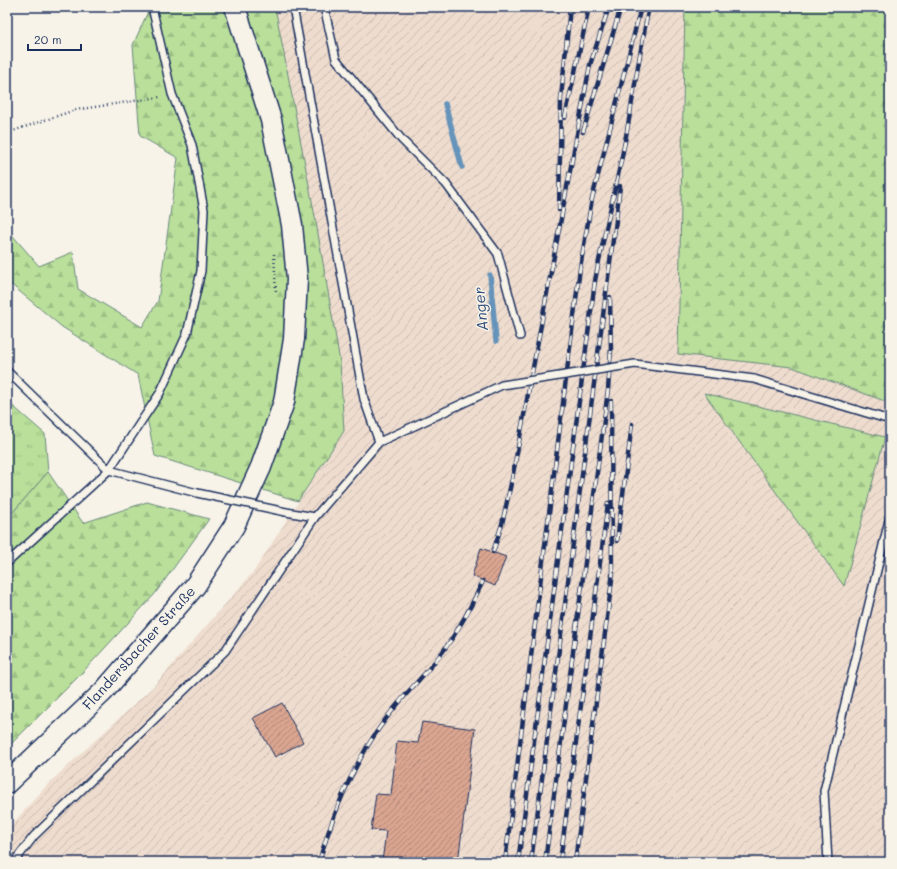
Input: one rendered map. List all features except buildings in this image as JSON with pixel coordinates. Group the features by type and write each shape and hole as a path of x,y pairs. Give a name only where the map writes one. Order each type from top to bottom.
{"street":[{"name":"Flandersbacher Straße","path":"7,783 103,692 195,586 234,526 261,467 284,402 294,339 297,279 292,225 271,120 236,7"}],"lane":[{"path":"7,563 109,470 160,393 187,334 201,271 204,210 192,145 172,94 152,7"},
{"path":"293,7 364,399 379,442"},
{"path":"324,7 336,60 402,140 446,184 498,254 520,336"},
{"path":"14,862 34,836 225,652 315,517 379,442 502,385 635,364 754,379 890,420"},
{"path":"7,371 109,470 197,493 315,517"},
{"path":"828,862 824,791 890,516"}],"path":[{"path":"7,133 75,110 172,94"},
{"path":"274,248 276,294"}],"shaded area":[{"path":"275,7 890,7 890,862 7,862 7,830 48,784 154,686 254,571 344,431 340,362 316,222"}],"green space":[{"path":"150,7 275,7 316,222 340,362 344,431 298,501 155,456 138,375 62,327 7,281 7,229 39,266 73,252 78,289 142,327 158,301 178,158 140,136 133,45"},
{"path":"685,7 890,7 890,403 792,367 678,354"},
{"path":"704,393 885,437 844,586"},
{"path":"7,401 45,434 48,472 7,519"},
{"path":"48,472 83,523 147,502 209,519 154,595 79,676 7,748 7,519"}],"waterway":[{"name":"Anger","path":"445,104 462,167"},
{"name":"Anger","path":"490,275 496,341"}],"railway":[{"path":"559,210 561,98 570,7"},
{"path":"565,118 589,7"},
{"path":"493,552 502,524 512,479 590,65 609,7"},
{"path":"583,132 621,7"},
{"path":"505,862 580,268 592,199 641,7"},
{"path":"518,862 595,281 629,120 649,7"},
{"path":"614,237 620,186"},
{"path":"531,862 614,232"},
{"path":"610,297 611,353"},
{"path":"545,862 608,390 611,348"},
{"path":"611,401 612,577"},
{"path":"617,541 632,424"},
{"path":"560,862 608,503"},
{"path":"575,862 613,572"},
{"path":"319,862 330,826 360,759 387,717 450,642 475,599 483,581"}]}
